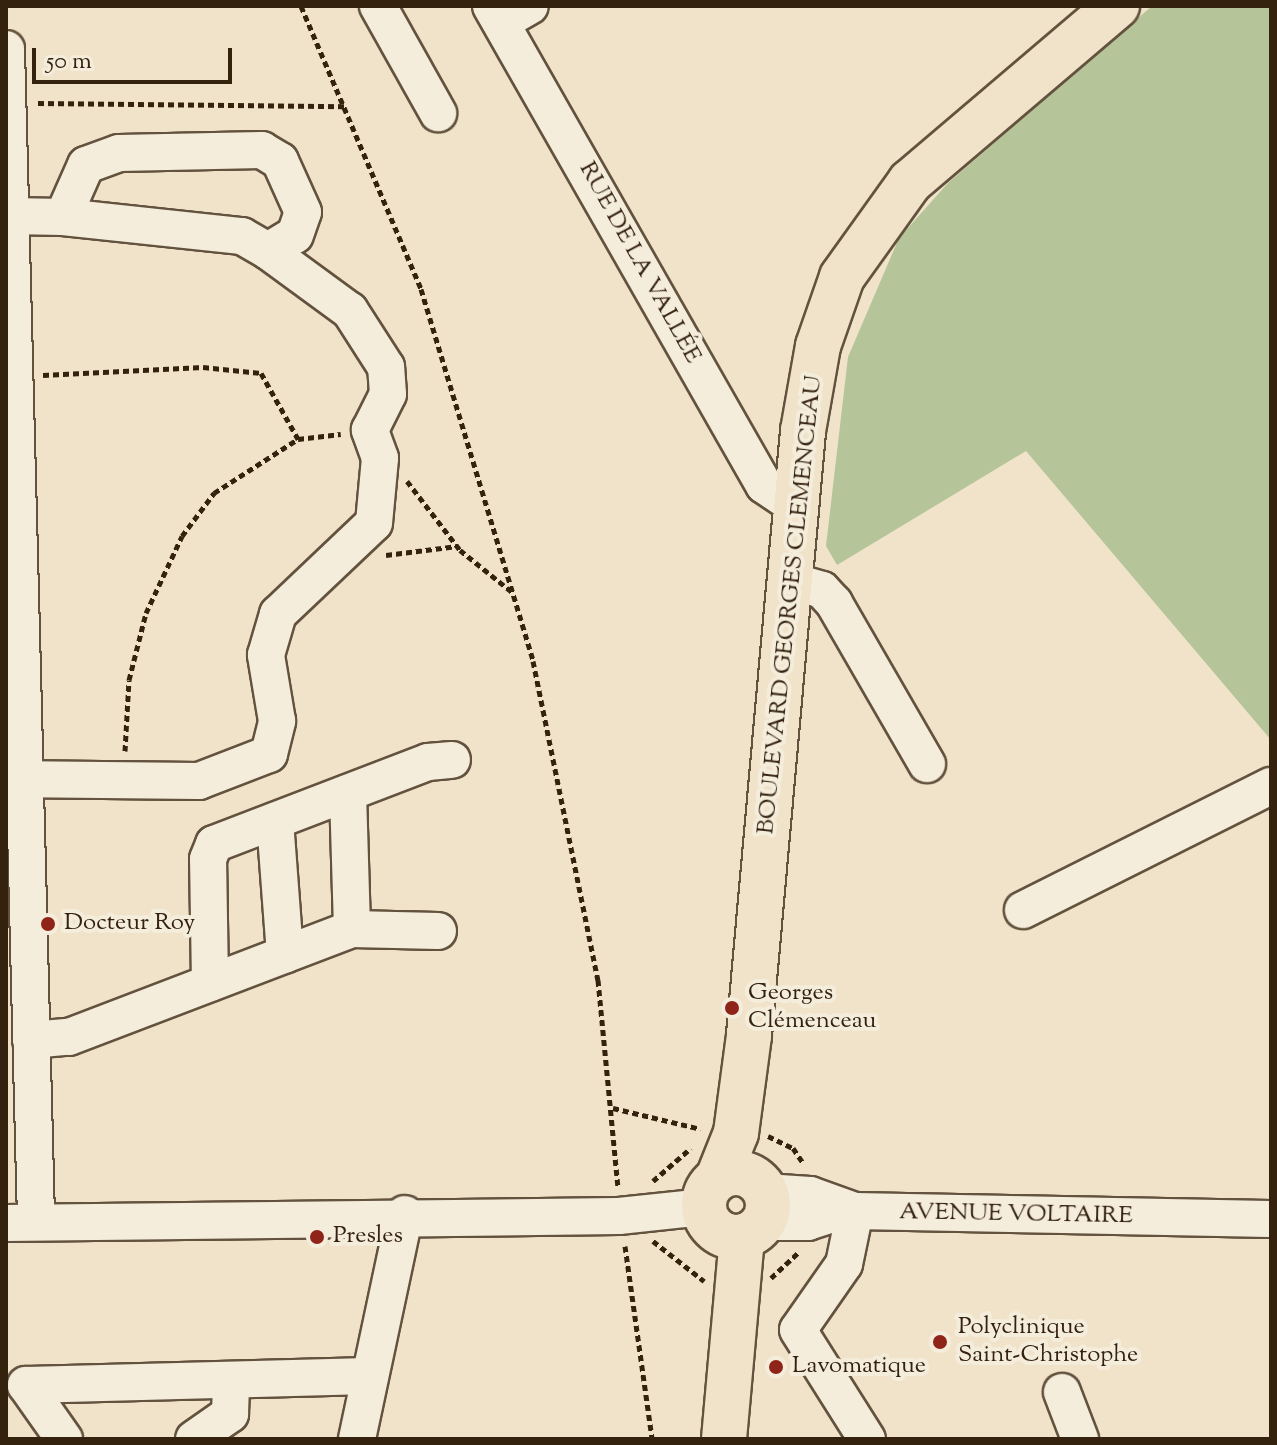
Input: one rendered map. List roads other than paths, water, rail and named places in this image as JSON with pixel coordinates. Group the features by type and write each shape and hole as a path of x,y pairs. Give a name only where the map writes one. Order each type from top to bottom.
{"main road":[{"name":"BOULEVARD GEORGES CLEMENCEAU","path":"737,1207 752,1135 797,507 818,346 842,277 878,219 910,182 1117,6"},
{"path":"724,1439 737,1207"}],"street":[{"path":"378,6 438,113"},
{"name":"RUE DE LA VALLÉE","path":"507,11 764,485 797,507"},
{"path":"6,49 14,377 15,779 31,1040 21,1223"},
{"path":"63,217 86,165 119,153 262,150 280,161 303,212 295,235 268,251"},
{"path":"10,216 63,217 242,236 268,251 350,311 386,367 388,394 375,446 382,499 364,533 278,614 266,655 277,721 269,754 199,781 15,779"},
{"path":"791,581 822,590 834,603 927,764"},
{"path":"210,983 209,850 428,762 452,760"},
{"path":"1023,910 1271,786"},
{"path":"348,793 352,929"},
{"path":"275,821 285,955"},
{"path":"31,1040 69,1037 352,929 438,931"},
{"name":"AVENUE VOLTAIRE","path":"21,1223 405,1214 619,1216 737,1207 808,1222 848,1211 1271,1219"},
{"path":"848,1211 844,1264 798,1330 867,1439"},
{"path":"357,1439 405,1214"},
{"path":"64,1439 26,1385 370,1376"},
{"path":"194,1439 230,1414 231,1380"},
{"path":"1062,1392 1080,1439"}],"place":[{"name":"Docteur Roy","path":"48,924"},
{"name":"Georges Clémenceau","path":"732,1008"},
{"name":"Presles","path":"317,1237"},
{"name":"Polyclinique Saint-Christophe","path":"940,1342"},
{"name":"Lavomatique","path":"776,1367"}]}
